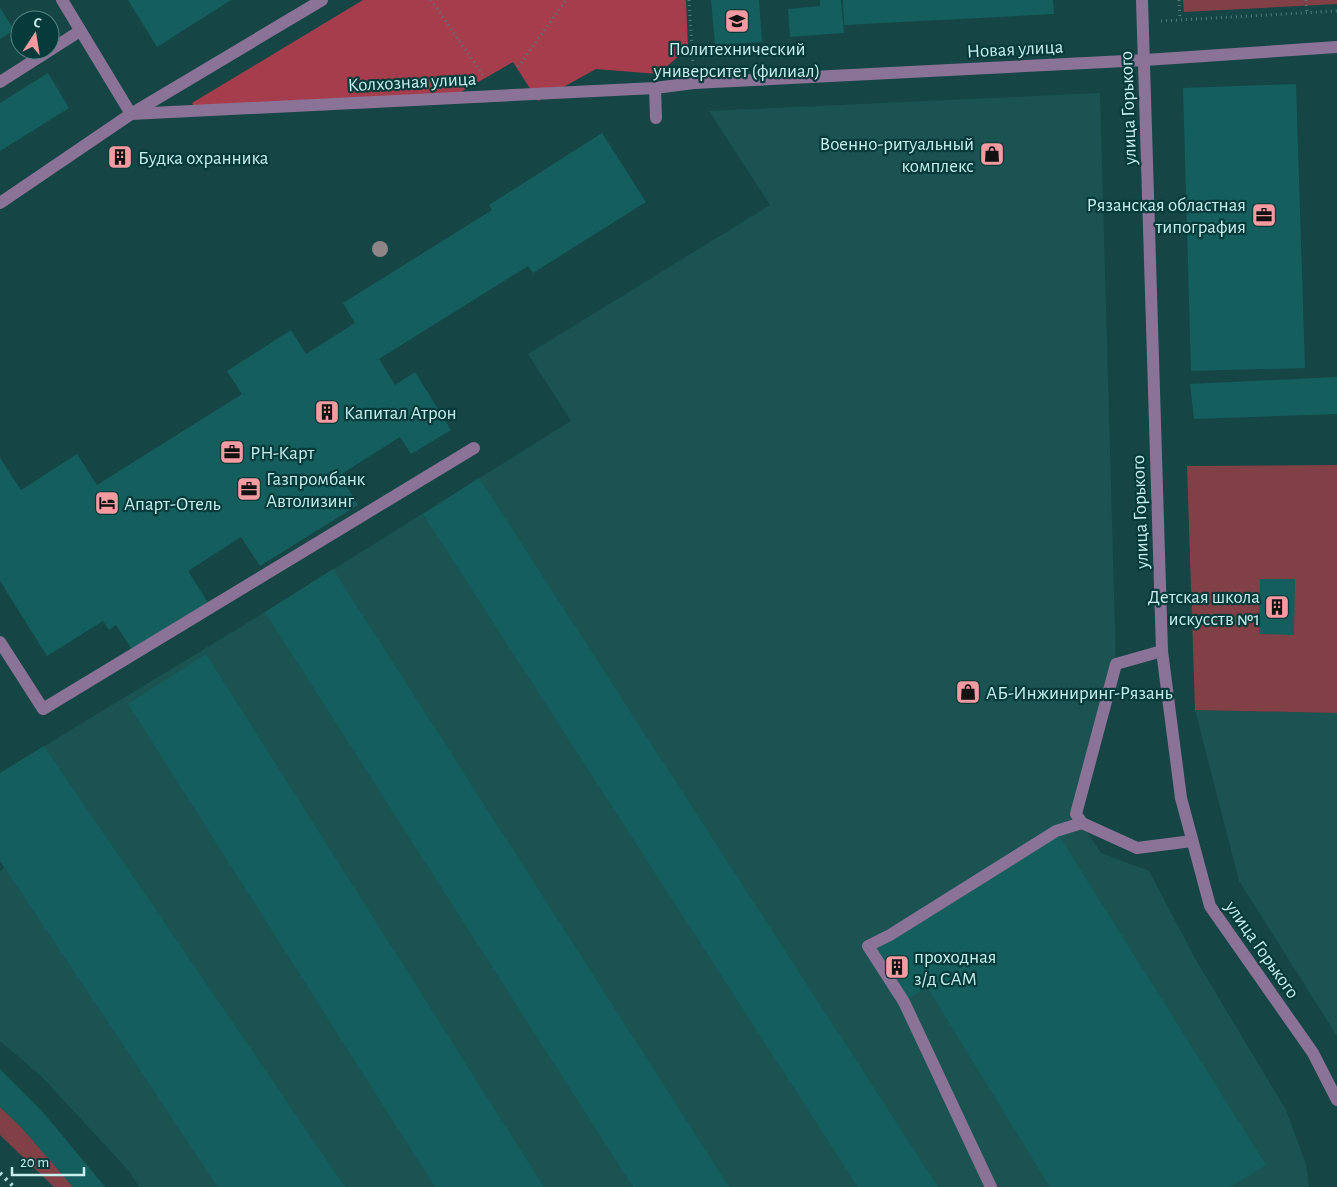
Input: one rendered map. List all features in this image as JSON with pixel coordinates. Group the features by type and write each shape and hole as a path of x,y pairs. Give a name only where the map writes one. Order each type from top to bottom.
{"street":[{"path":"62,0 131,114"},
{"path":"0,202 131,114 322,0"},
{"name":"улица Горького","path":"1142,0 1162,651 1180,798 1210,906 1313,1053 1337,1100"},
{"path":"0,82 80,31"},
{"name":"Новая улица","path":"694,84 1144,60 1337,47"},
{"name":"Колхозная улица","path":"131,114 655,88 694,84"},
{"path":"655,88 656,118"},
{"path":"0,642 43,709 474,448"},
{"path":"1162,651 1116,664 1076,814 1082,823 1138,848 1192,841"},
{"path":"991,1187 904,1002 868,946 1056,831 1082,823"}],"path":[{"path":"431,0 485,78"},
{"path":"518,67 566,0"},
{"path":"689,0 694,84"},
{"path":"1179,0 1180,20 1337,11"},
{"path":"1306,0 1307,12"}],"shaded area":[{"path":"363,0 686,0 688,48 658,74 596,69 538,101 513,62 459,93 196,110 192,103"},
{"path":"1183,0 1337,0 1337,4 1184,12"},
{"path":"1100,93 1116,664 1076,814 1101,853 1149,871 1196,960 1286,1110 1306,1164 1309,1187 139,1187 129,1171 42,1077 0,1041 0,871 4,868 0,861 0,773 265,612 571,421 528,354 770,205 709,111"},
{"path":"1337,465 1337,713 1195,710 1187,466"},
{"path":"1195,710 1337,713 1337,1036 1239,881"},
{"path":"0,1107 22,1128 73,1187 54,1187 0,1135"}],"building":[{"path":"128,0 231,0 157,47"},
{"name":"Политехнический университет (филиал)","path":"711,0 759,0 762,42 715,45"},
{"path":"820,0 841,0 844,33 790,37 788,9 820,6"},
{"path":"843,0 1053,0 1054,14 844,25"},
{"path":"0,8 10,24 10,33 0,39"},
{"path":"48,73 69,108 0,151 0,103"},
{"path":"1296,84 1305,368 1191,371 1183,88"},
{"name":"Капитал Атрон","path":"602,133 646,202 533,273 528,266 379,359 395,385 415,372 451,430 411,454 400,437 340,475 358,505 260,566 241,537 188,571 209,604 133,651 116,625 109,630 103,621 47,656 0,581 0,458 21,490 77,454 97,485 242,394 227,371 291,330 306,354 355,323 343,303 492,210 489,205"},
{"name":"Будка охранника","path":"122,146 131,160 119,167 110,154"},
{"path":"1337,377 1337,414 1194,419 1190,384"},
{"path":"479,478 938,1187 858,1187 423,514"},
{"path":"333,569 729,1187 633,1187 265,612"},
{"name":"Детская школа искусств №1","path":"1260,579 1295,579 1294,635 1259,634"},
{"path":"206,654 544,1187 435,1187 128,704"},
{"path":"44,746 345,1187 218,1187 0,861 0,773"},
{"path":"1056,831 1266,1165 1230,1187 1050,1187 927,987 904,1002 868,946"},
{"path":"0,1069 42,1111 105,1187 73,1187 22,1128 0,1107"}],"railway":[{"path":"0,1173 14,1187"}],"place":[{"name":"Политехнический университет (филиал)","path":"737,21"},
{"name":"Военно-ритуальный комплекс","path":"992,154"},
{"name":"Будка охранника","path":"120,157"},
{"name":"Рязанская областная типография","path":"1264,215"},
{"name":"Капитал Атрон","path":"327,412"},
{"name":"РН-Карт","path":"232,452"},
{"name":"Газпромбанк Автолизинг","path":"249,489"},
{"name":"Апарт-Отель","path":"107,503"},
{"name":"Детская школа искусств №1","path":"1277,607"},
{"name":"АБ-Инжиниринг-Рязань","path":"968,692"},
{"name":"проходная з/д САМ","path":"897,967"}]}
